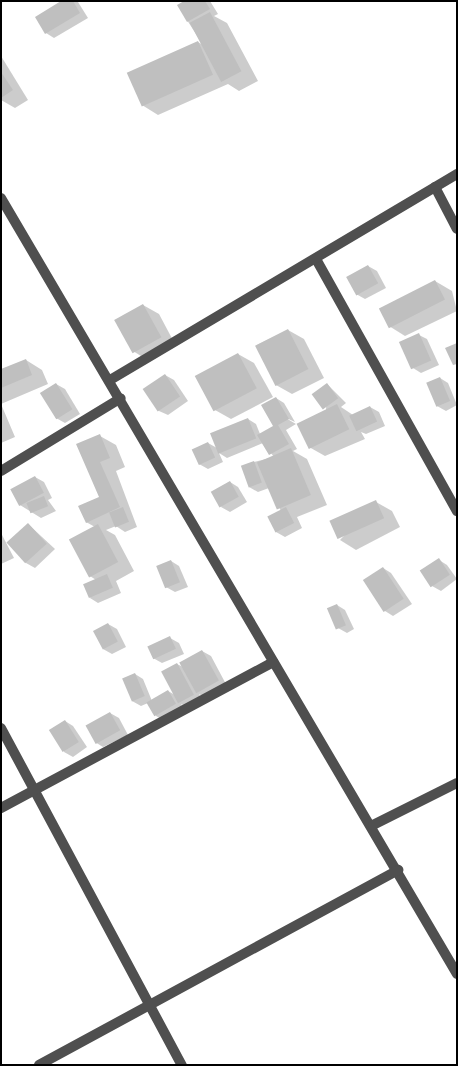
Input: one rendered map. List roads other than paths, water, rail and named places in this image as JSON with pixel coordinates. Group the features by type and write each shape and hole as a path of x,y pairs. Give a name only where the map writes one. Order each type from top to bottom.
{"street":[{"path":"110,380 457,174"},
{"path":"435,187 457,229"},
{"path":"1,198 121,398 273,662 373,826 457,974"},
{"path":"316,259 457,511"},
{"path":"1,471 121,398"},
{"path":"1,808 33,789 273,662"},
{"path":"1,728 182,1065"},
{"path":"373,826 457,783"},
{"path":"39,1065 151,1006 398,870"}]}
